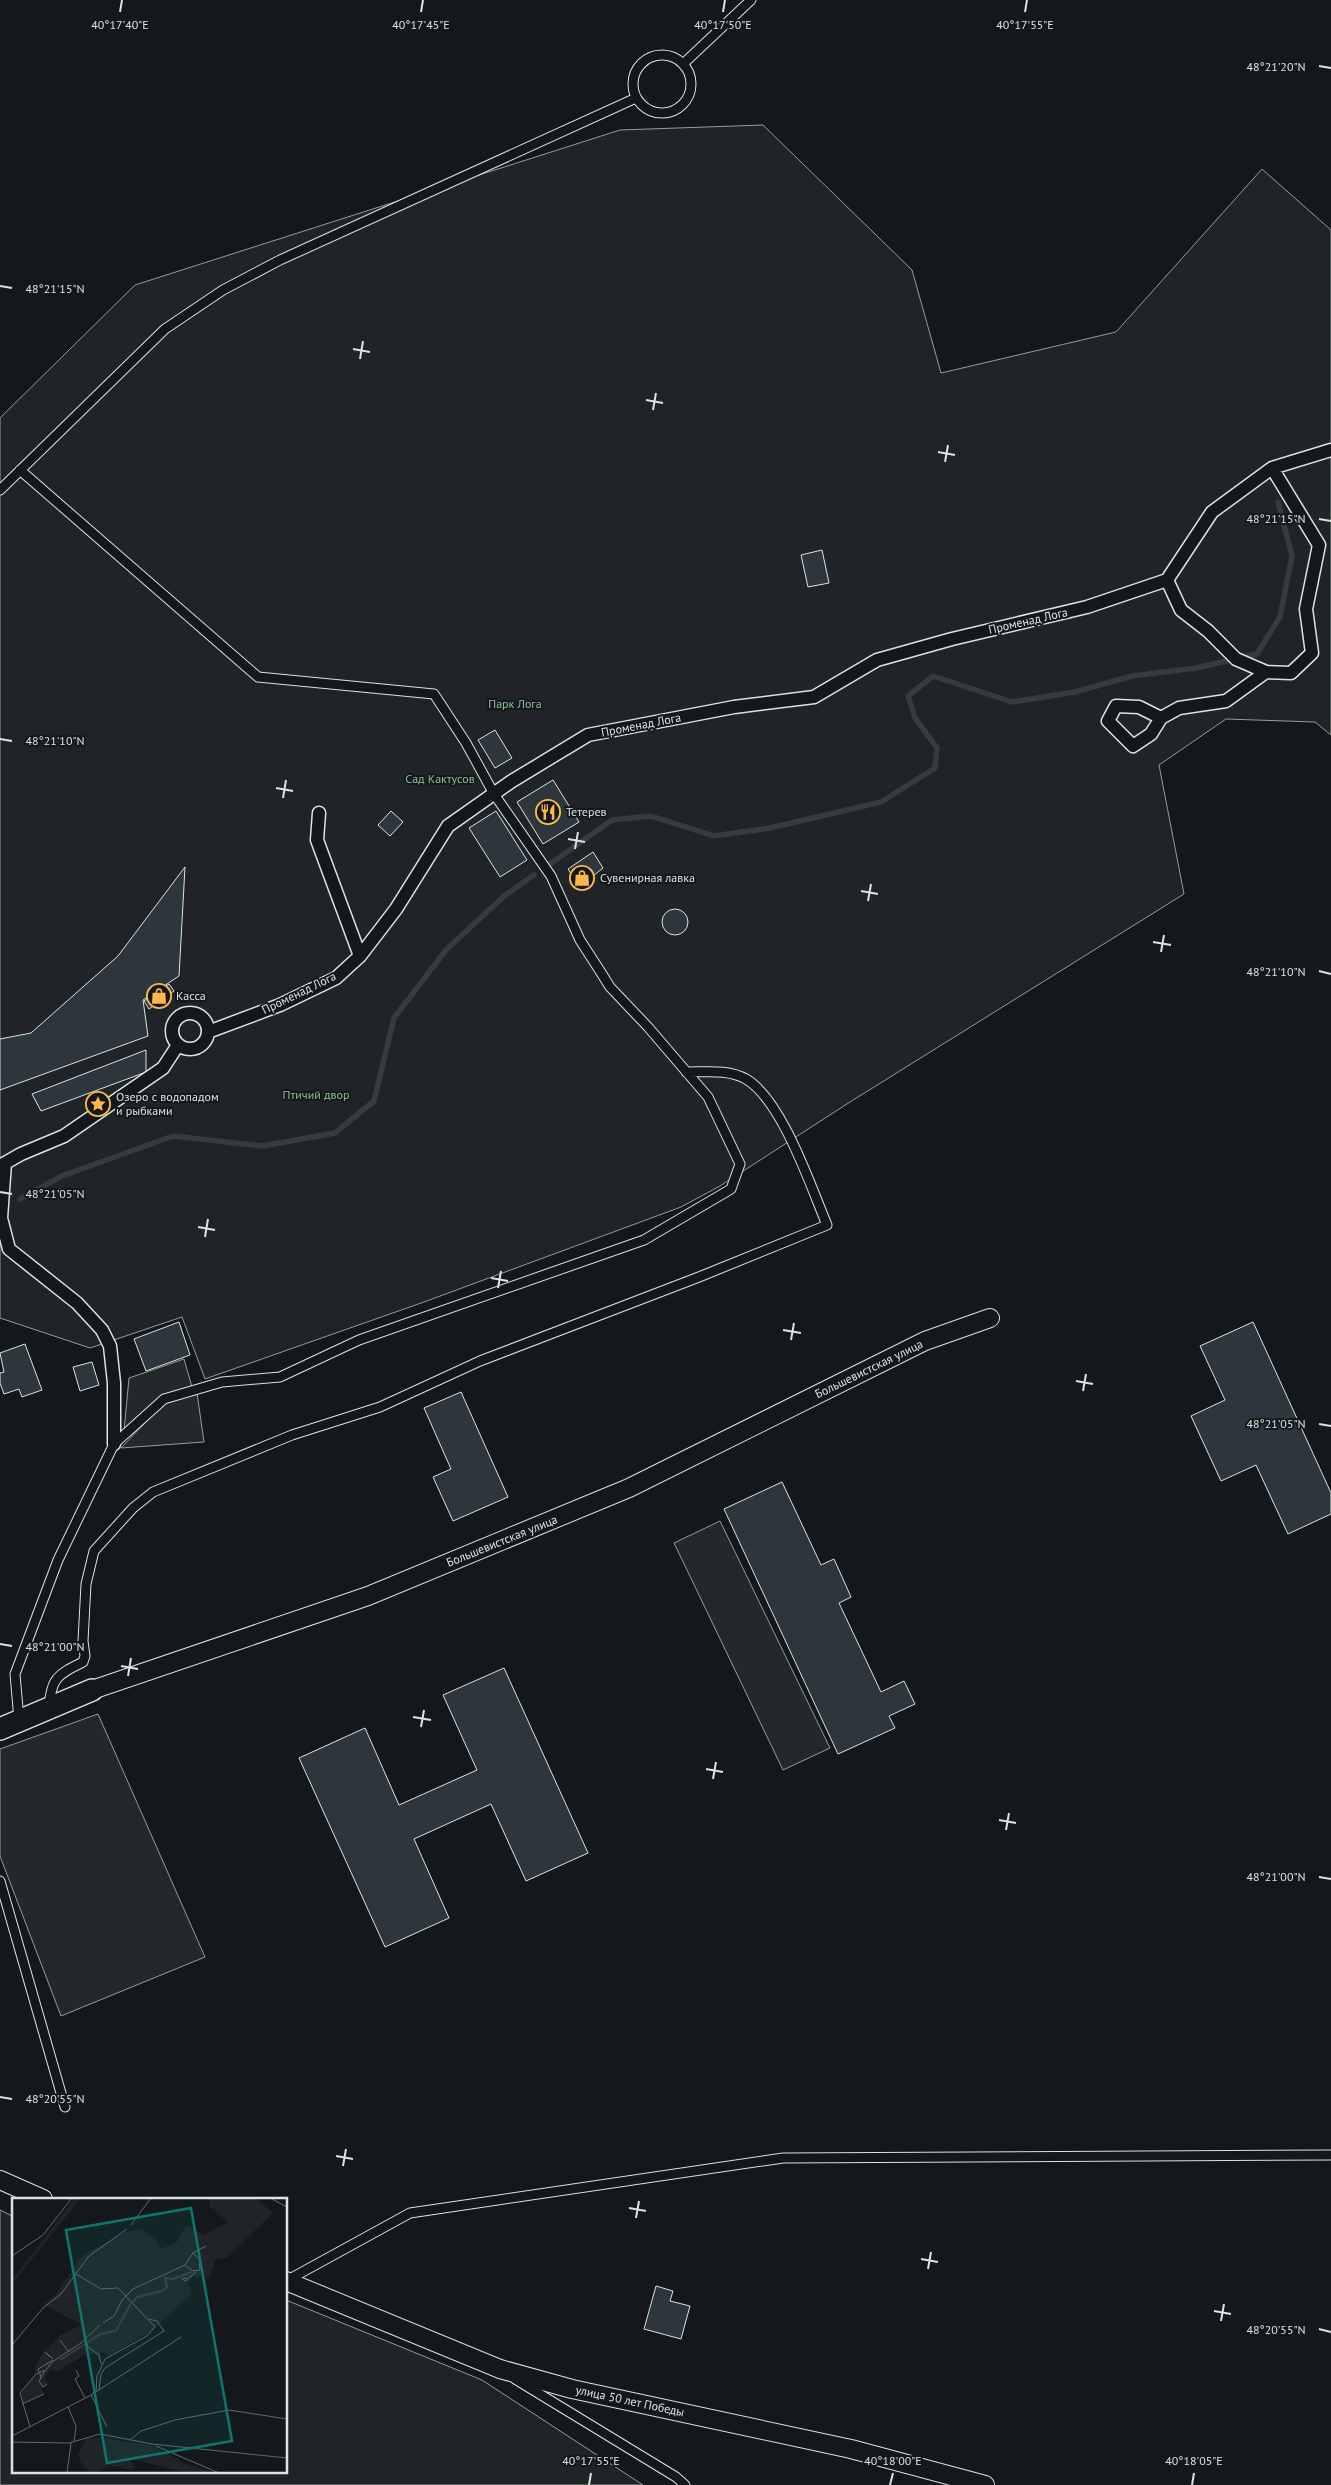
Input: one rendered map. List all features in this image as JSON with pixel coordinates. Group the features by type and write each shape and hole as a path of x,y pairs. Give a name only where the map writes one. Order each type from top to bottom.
{"street":[{"path":"1272,468 1319,545 1306,609 1312,653 1291,673 1266,672 1236,659 1208,631 1181,610 1166,580 1212,512 1272,468 1331,450"},
{"name":"Променад Лога","path":"208,1032 280,1005 336,978 360,956 396,909 448,826 494,794 588,735 734,707 814,697 877,660 952,639 1087,607 1166,580"},
{"path":"1161,718 1179,708 1226,701 1266,672"},
{"path":"319,813 317,840 360,956"},
{"path":"182,1015 198,1015 206,1023 208,1032 206,1041 196,1048 184,1049 178,1045 172,1035 172,1029 177,1018 182,1015"},
{"path":"114,1444 114,1383 110,1346 102,1330 77,1303 9,1250 1,1218 3,1165 21,1154 64,1136 162,1068 178,1045"},
{"name":"Большевистская улица","path":"0,1729 92,1690 368,1596 620,1492 925,1341 990,1318"},
{"path":"0,2180 41,2198"},
{"name":"улица 50 лет Победы","path":"288,2282 500,2370 572,2389 851,2449 985,2485"}],"lane":[{"path":"682,64 752,0"},
{"path":"658,55 667,55 682,64 690,76 690,90 680,107 661,113 651,111 636,98 633,80 642,64 658,55"},
{"path":"0,490 165,329 223,290 280,260 636,98"},
{"path":"20,470 258,677 434,694 466,743 494,794 551,876 580,940 610,987 648,1027 708,1097 740,1164 731,1189 644,1240 359,1340 280,1377 222,1382 164,1399 114,1444 58,1560 15,1674 20,1720"},
{"path":"48,1708 50,1688 53,1681 60,1673 83,1662 85,1656 83,1624 86,1584 94,1551 133,1508 154,1492 292,1435 380,1407 480,1361 699,1277 827,1225 792,1142 772,1106 747,1080 727,1072 686,1072"},
{"path":"0,1881 65,2107"},
{"path":"288,2280 410,2213 783,2158 1331,2155"},
{"path":"500,2370 676,2477 685,2485"}],"green space":[{"name":"Парк Лога","path":"763,125 912,270 941,373 1116,332 1262,169 1331,230 1331,735 1315,722 1226,719 1159,765 1184,894 850,1102 720,1186 681,1207 424,1302 205,1379 182,1317 90,1348 0,1318 0,418 135,285 620,130"},
{"path":"0,2210 12,2216 12,2472 288,2472 288,2301 482,2380 643,2485 0,2485"}],"shaded area":[{"path":"184,1359 192,1387 164,1395 124,1431 129,1378"},
{"path":"197,1393 204,1442 121,1448 166,1401"},
{"path":"720,1521 830,1748 783,1770 674,1543"},
{"path":"98,1714 205,1957 61,2016 0,1856 0,1749"}],"building":[{"path":"822,550 829,583 808,587 801,555"},
{"path":"495,730 512,758 495,768 478,740"},
{"name":"Тетерев","path":"553,780 579,822 543,844 517,802"},
{"path":"391,811 403,822 390,836 378,825"},
{"path":"496,811 527,860 500,877 469,828"},
{"name":"Сувенирная лавка","path":"593,852 603,868 579,887 568,869"},
{"path":"185,867 179,976 143,1000 148,1036 0,1090 0,1039 31,1033 118,956"},
{"path":"675,909 684,913 688,922 684,931 675,935 666,931 662,922 666,913"},
{"name":"Касса","path":"169,984 174,991 149,1009 144,1001"},
{"path":"146,1050 146,1072 41,1111 32,1094"},
{"path":"179,1322 190,1355 146,1371 134,1339"},
{"path":"1253,1322 1331,1493 1331,1514 1288,1534 1256,1465 1221,1481 1191,1416 1225,1400 1200,1346"},
{"path":"25,1344 42,1390 22,1397 19,1389 4,1394 0,1383 0,1373 4,1372 0,1353"},
{"path":"92,1362 99,1385 80,1391 73,1367"},
{"path":"461,1392 508,1497 453,1521 433,1477 451,1469 424,1408"},
{"path":"782,1482 821,1565 834,1559 851,1597 839,1603 881,1692 904,1681 915,1704 889,1716 895,1728 838,1754 724,1509"},
{"path":"504,1668 588,1853 526,1881 491,1804 414,1839 449,1918 385,1947 299,1758 365,1728 399,1805 477,1770 443,1695"},
{"path":"656,2286 673,2291 670,2301 690,2306 681,2339 644,2329"}],"waterway":[{"path":"550,864 612,820 651,816 714,836 770,828 881,802 935,768 937,748 915,718 908,696 933,676 1012,702 1075,692 1132,676 1196,668 1257,654 1280,617 1292,556 1278,502"},
{"path":"20,1199 62,1176 173,1136 262,1146 335,1133 374,1101 394,1018 446,950 503,897 534,875"}],"place":[{"name":"Тетерев","path":"548,812"},
{"name":"Сувенирная лавка","path":"582,878"},
{"name":"Касса","path":"159,996"},
{"name":"Озеро с водопадом и рыбками","path":"98,1104"}],"park label":[{"name":"Сад Кактусов","path":"440,779"},
{"name":"Птичий двор","path":"316,1095"}]}
